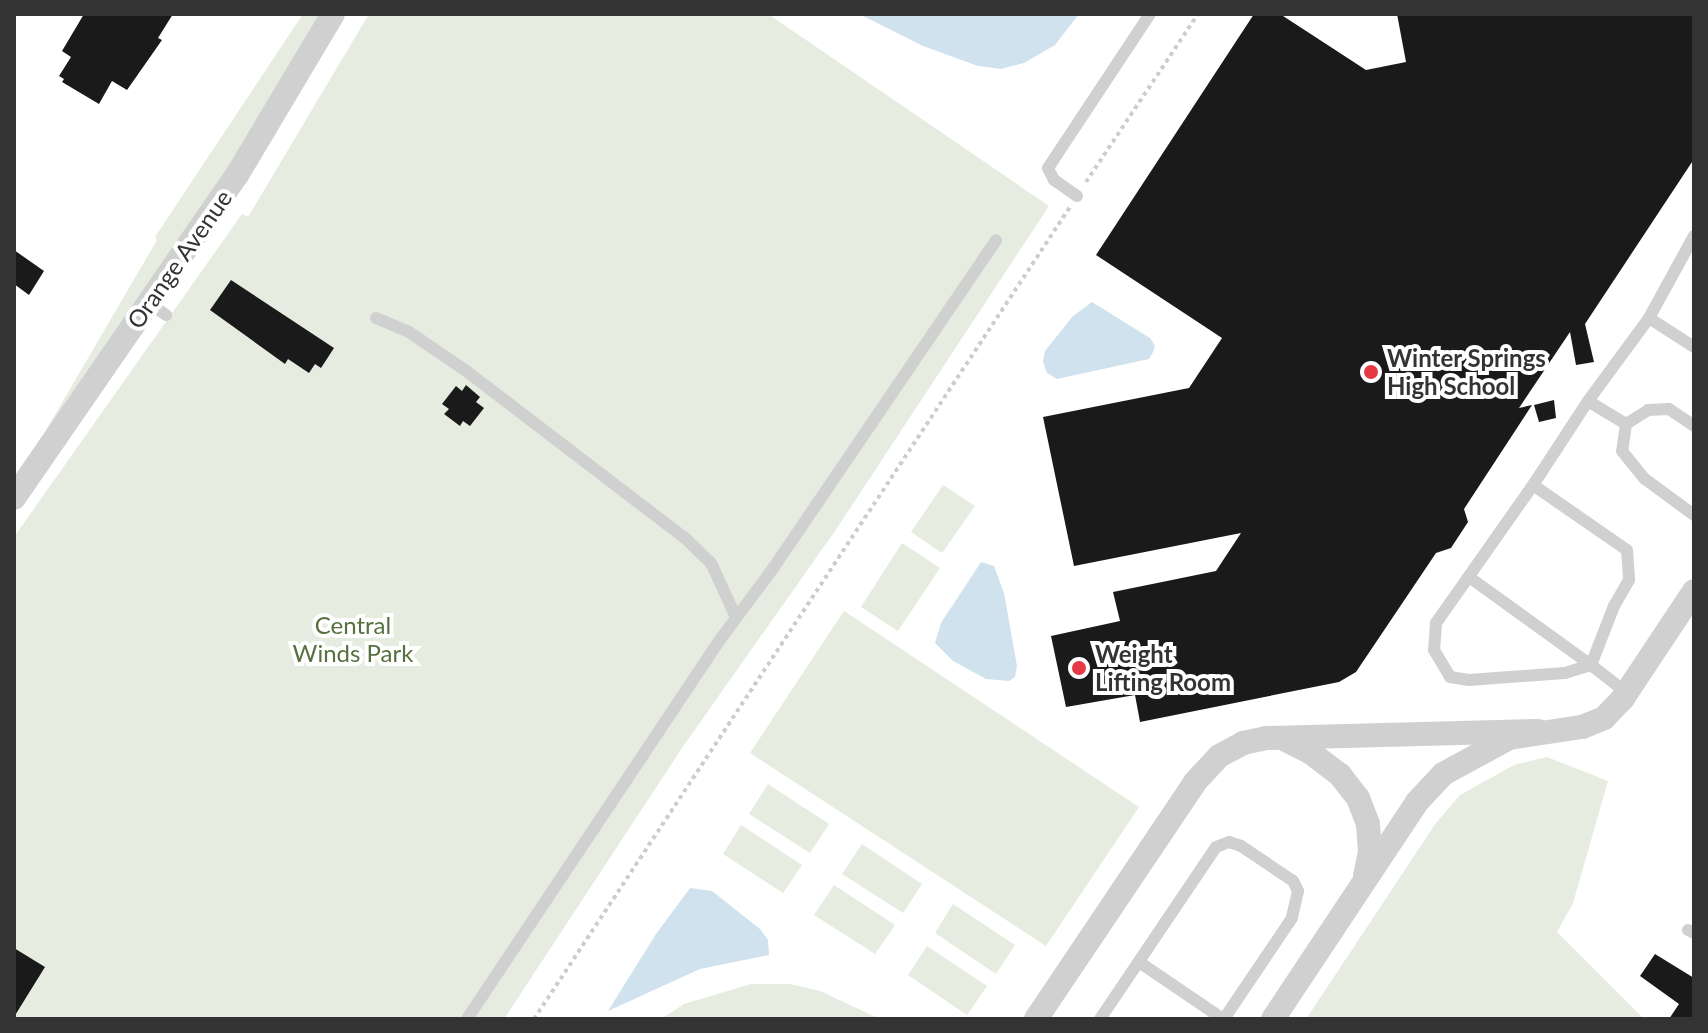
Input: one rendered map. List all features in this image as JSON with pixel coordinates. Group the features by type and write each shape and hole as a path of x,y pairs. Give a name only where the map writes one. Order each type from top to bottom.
{"street":[{"name":"Orange Avenue","path":"14,498 157,309 333,14"},
{"path":"1036,1019 1195,782 1219,756 1243,743 1282,738 1582,727 1604,718 1627,693 1694,591"},
{"path":"1273,1019 1417,802 1443,774 1482,750 1538,731"},
{"path":"1282,738 1311,753 1340,775 1358,798 1368,824 1370,852 1364,881"}],"lane":[{"path":"1077,196 1052,178 1048,168 1150,14"},
{"path":"1591,665 1565,673 1469,680 1450,677 1434,650 1436,623 1588,401 1649,318 1694,236"},
{"path":"467,1019 736,617 996,240"},
{"path":"376,318 409,332 453,361 686,539 711,563 736,617"},
{"path":"1649,318 1694,347"},
{"path":"1588,401 1626,424"},
{"path":"1694,426 1669,409 1648,410 1626,424 1622,451 1645,479 1694,515"},
{"path":"1533,485 1627,550 1629,580 1614,606 1591,665"},
{"path":"1469,577 1627,693"},
{"path":"1100,1019 1216,847 1229,842 1241,846 1293,881 1298,891 1292,918 1224,1019 1139,962"}],"path":[{"path":"534,1019 1198,14"}],"green space":[{"path":"303,14 319,14 227,170 14,477 46,430 157,240 155,237"},
{"name":"Central Winds Park","path":"369,14 768,14 1049,206 837,528 682,748 504,1019 14,1019 14,537 242,214 248,217"},
{"path":"943,485 975,506 942,553 911,532"},
{"path":"902,543 940,568 898,631 861,607"},
{"path":"844,611 1139,807 1046,946 750,753"},
{"path":"1547,757 1608,781 1573,903 1557,932 1644,1019 1306,1019 1436,823 1460,795 1514,765"},
{"path":"768,784 829,824 810,853 749,814"},
{"path":"741,825 802,865 783,893 723,854"},
{"path":"862,844 922,884 903,913 842,874"},
{"path":"834,885 895,925 875,954 814,915"},
{"path":"953,904 1015,945 996,974 935,933"},
{"path":"927,946 987,986 967,1015 908,975"},
{"path":"751,984 789,984 820,991 880,1019 661,1019 684,1004"}],"water":[{"path":"859,14 1079,14 1055,45 1024,63 1001,69 978,66 923,46"},
{"path":"1092,302 1150,338 1155,346 1153,352 1149,359 1057,379 1047,373 1043,362 1045,351 1073,316"},
{"path":"981,562 994,566 1004,593 1017,666 1015,677 1009,681 986,679 953,661 935,643 941,623"},
{"path":"690,888 712,891 760,929 768,940 769,955 700,969 608,1011 656,934"}],"building":[{"path":"84,14 173,14 158,38 162,40 127,90 112,81 99,104 62,82 64,79 59,76 71,57 62,51"},
{"name":"Winter Springs High School","path":"1254,14 1280,14 1366,70 1406,62 1397,14 1694,14 1694,159 1585,324 1594,362 1576,365 1570,332 1519,408 1532,405 1464,509 1468,522 1451,548 1436,553 1356,672 1339,682 1140,722 1135,695 1066,707 1051,636 1120,621 1113,592 1216,571 1241,533 1074,566 1043,417 1189,388 1222,338 1096,255"},
{"path":"14,250 44,271 29,295 14,284"},
{"path":"231,280 334,348 321,368 315,364 309,373 288,359 285,364 210,310"},
{"path":"466,385 480,397 476,402 484,408 470,426 463,421 460,426 444,414 449,409 442,404 456,386 462,391"},
{"path":"1554,400 1556,418 1539,422 1534,405"},
{"path":"14,948 45,967 14,1017"},
{"path":"1655,954 1694,978 1694,1019 1669,1019 1679,1004 1640,976"}],"place":[{"name":"Winter Springs High School","path":"1371,372"},
{"name":"Weight Lifting Room","path":"1079,668"}]}
